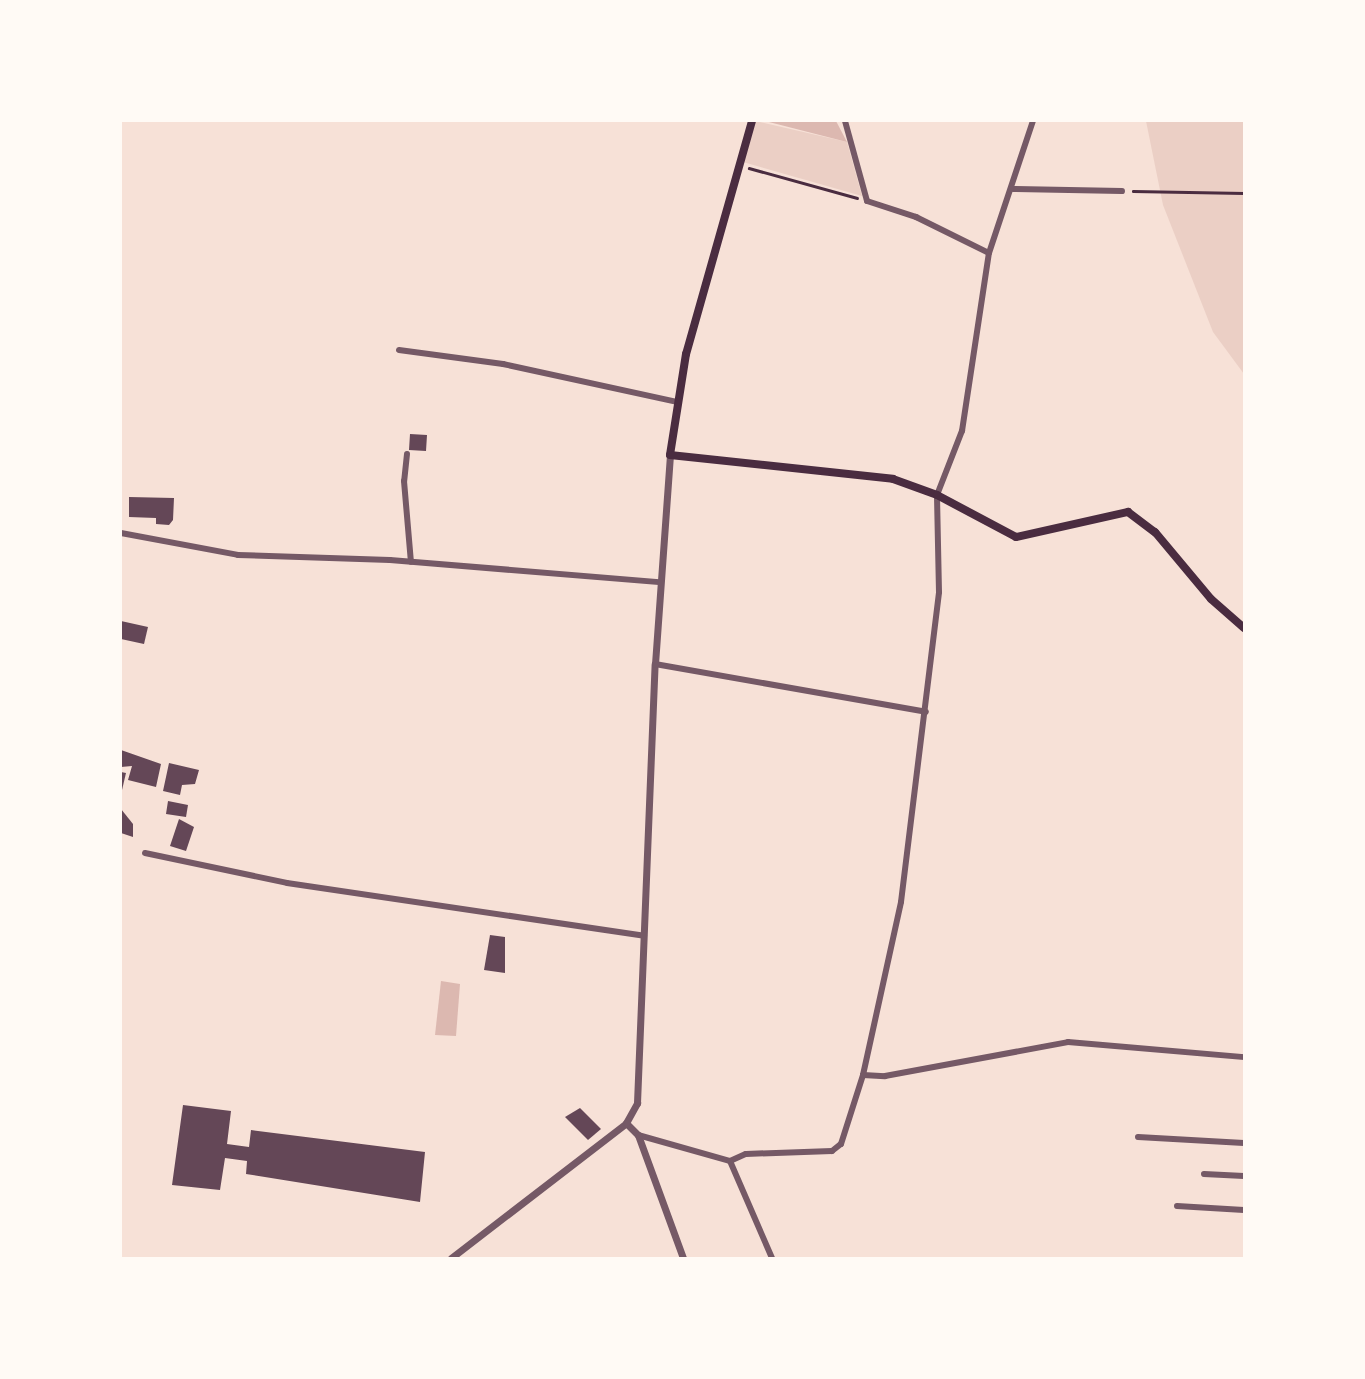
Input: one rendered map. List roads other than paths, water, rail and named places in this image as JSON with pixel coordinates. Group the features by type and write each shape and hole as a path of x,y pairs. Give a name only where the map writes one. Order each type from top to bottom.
{"main road":[{"path":"752,121 686,354 670,456 893,479 937,495 1016,537 1128,512 1142,519 1211,599 1244,628"}],"street":[{"path":"845,121 867,201 916,217 989,253"},
{"path":"638,1135 730,1161 746,1154 832,1151 841,1144 863,1075 901,902 939,592 937,495 962,431 989,253 1013,189 1033,121"},
{"path":"1013,189 1122,191"},
{"path":"400,350 503,364 678,402"},
{"path":"407,454 404,481 411,562"},
{"path":"451,1258 626,1123 637,1103 659,582 670,456"},
{"path":"121,533 238,555 411,562 659,582"},
{"path":"655,664 926,712"},
{"path":"145,853 287,883 644,936"},
{"path":"863,1075 885,1076 1068,1042 1244,1057"},
{"path":"626,1123 638,1135 683,1258"},
{"path":"1138,1137 1244,1143"},
{"path":"730,1161 771,1257"},
{"path":"1204,1174 1244,1176"},
{"path":"1177,1206 1244,1210"}]}
